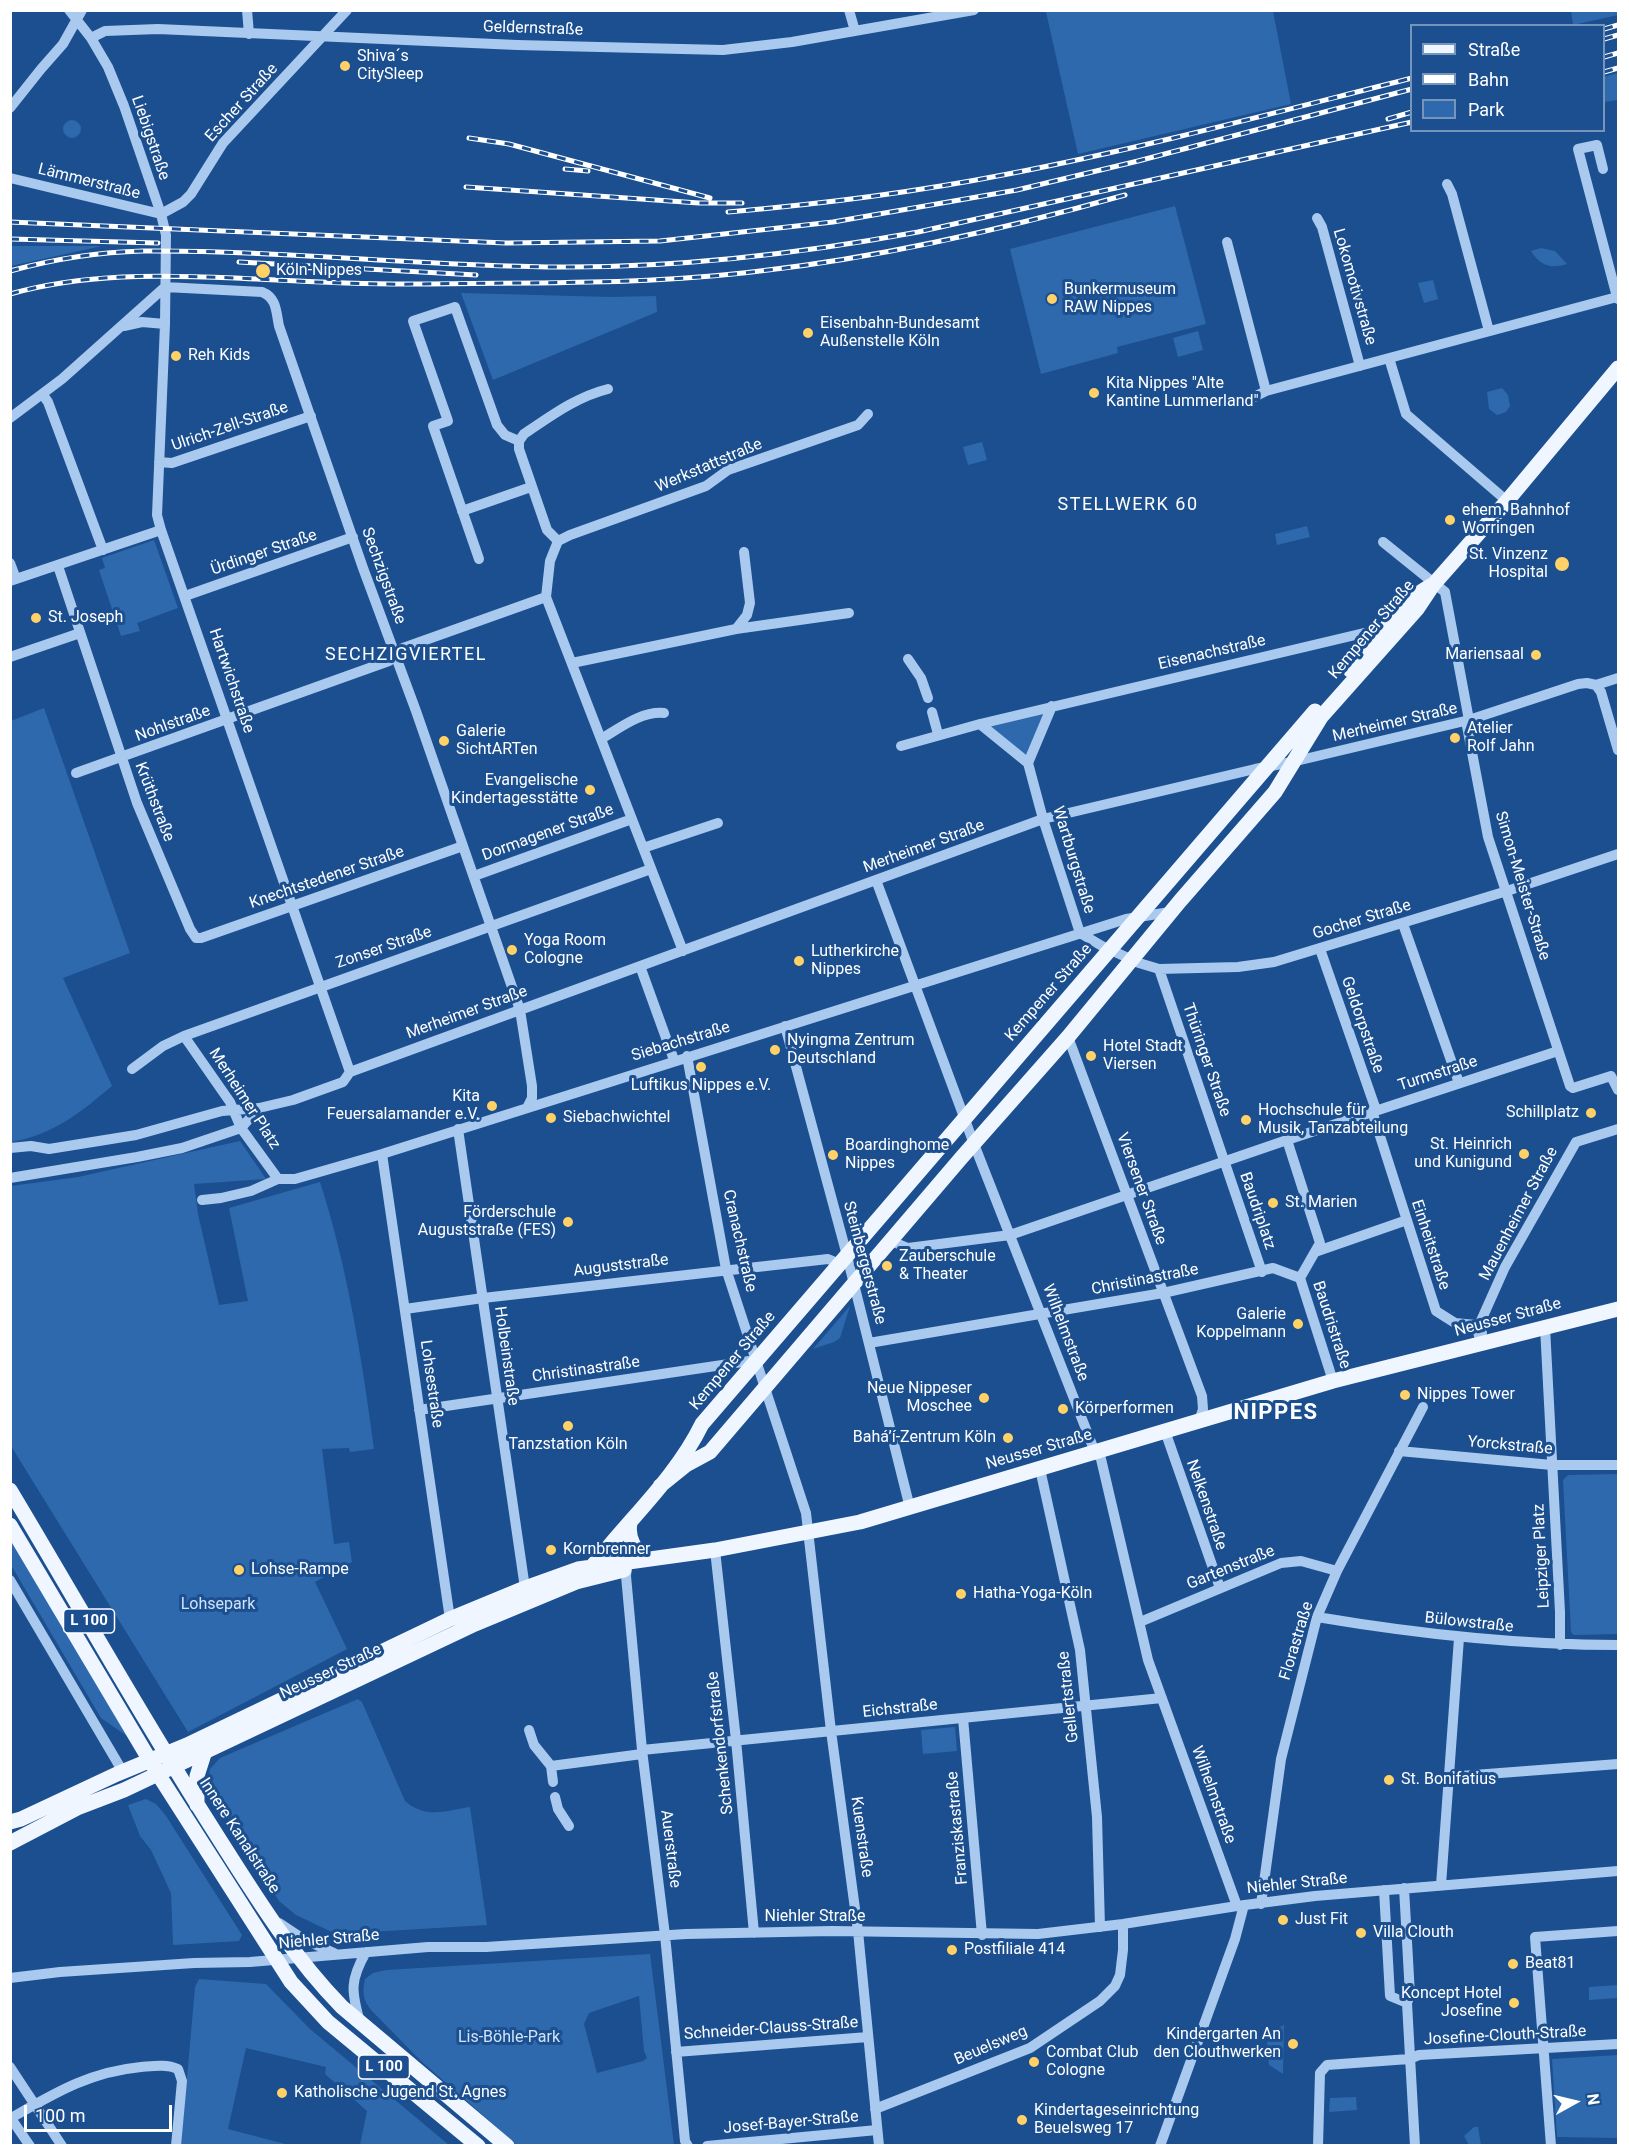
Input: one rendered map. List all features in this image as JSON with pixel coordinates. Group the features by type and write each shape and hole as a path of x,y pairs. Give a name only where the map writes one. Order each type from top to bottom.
{"main road":[{"name":"Kempener Straße","path":"660,1486 686,1465 710,1452 1068,1036 1170,912 1275,792 1321,717 1418,609 1433,585 1618,369"},
{"name":"Kempener Straße","path":"576,1582 594,1565 660,1486 693,1444 702,1424 756,1360 1268,768 1379,635 1411,598 1433,585"},
{"name":"Neusser Straße","path":"10,1843 77,1808 158,1774 187,1745 576,1582 636,1563 860,1522 1333,1381 1618,1309"},
{"name":"Kempener Straße","path":"699,1431 708,1443 717,1444"},
{"name":"Innere Kanalstraße","path":"10,1490 197,1804 270,1916 322,1987 361,2024 507,2145"},
{"name":"L 100","path":"10,1525 158,1774 293,1985 328,2022 478,2145"},
{"path":"625,1528 629,1529 632,1543 638,1553 636,1563"},
{"name":"Neusser Straße","path":"16,1820 150,1760 170,1760 205,1751 293,1701 450,1619 525,1588 594,1565 636,1563 676,1556"},
{"path":"446,1637 450,1619"},
{"path":"197,1804 197,1776 205,1751"},
{"path":"16,1820 19,1829 23,1834 27,1834"}],"street":[{"path":"247,10 249,34"},
{"name":"Escher Straße","path":"161,214 183,202 191,194 223,143 347,10"},
{"path":"849,10 855,31"},
{"name":"Geldernstraße","path":"91,38 105,31 130,29 323,35 517,45 723,50 792,42 974,10"},
{"path":"10,108 63,44 76,13"},
{"name":"Liebigstraße","path":"76,13 108,67 124,106 161,214 166,235 165,287"},
{"name":"Lokomotivstraße","path":"1242,404 1266,391 1618,298 1578,149 1597,145 1603,169"},
{"name":"Lämmerstraße","path":"10,177 161,214"},
{"path":"1447,184 1452,194 1489,331"},
{"name":"Lokomotivstraße","path":"1317,218 1322,227 1360,366"},
{"path":"1227,242 1266,391"},
{"path":"10,418 43,395 165,287"},
{"name":"Hartwichstraße","path":"165,287 158,515 161,530 350,1072"},
{"name":"Sechzigstraße","path":"165,287 258,292 270,296 274,302 279,326 310,416 520,1010 532,1086 532,1098 528,1106"},
{"path":"479,559 433,426 448,421 413,321 454,307 497,425 505,435 519,441"},
{"path":"121,327 142,322 165,324"},
{"path":"1389,358 1406,414 1507,501"},
{"path":"608,389 585,396 524,434 519,441 519,449 547,530 558,541 549,561 546,597 683,951"},
{"path":"43,395 48,402 102,550"},
{"name":"Werkstattstraße","path":"558,541 706,486 728,470 858,425 868,414"},
{"name":"Ulrich-Zell-Straße","path":"159,462 172,463 310,416"},
{"path":"462,511 531,487"},
{"path":"10,563 13,580 161,530"},
{"name":"Ürdinger Straße","path":"185,596 353,537"},
{"name":"Simon-Meister-Straße","path":"1383,542 1445,594 1488,837 1570,1086 1573,1088 1611,1076"},
{"path":"736,629 747,615 750,603 744,552"},
{"name":"Krüthstraße","path":"58,566 141,813 193,936 201,938"},
{"name":"Nohlstraße","path":"76,773 389,661 403,648 546,597"},
{"path":"572,663 736,629 849,612"},
{"path":"10,657 80,633"},
{"name":"Eisenachstraße","path":"901,746 938,734 1052,706 1364,633 1379,635"},
{"path":"908,659 921,678 928,698"},
{"name":"Merheimer Straße","path":"10,1148 31,1146 49,1149 63,1148 136,1135 183,1120 233,1110 260,1108 293,1100 343,1082 350,1072 1043,819 1468,720 1578,684 1587,683 1596,686 1618,678"},
{"path":"1596,686 1601,692 1618,750"},
{"path":"980,724 1028,763 1052,706"},
{"path":"932,712 938,734"},
{"path":"601,739 645,715 664,713"},
{"name":"Wartburgstraße","path":"1028,763 1043,819 1080,933 1110,950"},
{"name":"Dormagener Straße","path":"474,876 632,819"},
{"path":"643,848 718,823"},
{"name":"Knechtstedener Straße","path":"201,938 463,846"},
{"name":"Gocher Straße","path":"1110,950 1159,969 1238,967 1274,962 1403,924 1618,854"},
{"name":"Zonser Straße","path":"132,1069 163,1046 184,1036 651,869"},
{"name":"Wilhelmstraße","path":"876,880 974,1143 1101,1459 1148,1660 1240,1906"},
{"name":"Siebachstraße","path":"202,1200 251,1191 278,1179 295,1179 382,1154 1080,933 1139,916 1170,912"},
{"path":"1403,924 1459,1083"},
{"name":"Geldorpstraße","path":"1320,949 1374,1111"},
{"path":"640,966 674,1060"},
{"name":"Thüringer Straße","path":"1159,969 1225,1161"},
{"name":"Steinbergerstraße","path":"785,1026 843,1259 854,1284 910,1508"},
{"name":"Merheimer Platz","path":"184,1036 230,1102 241,1128 278,1179"},
{"name":"Viersener Straße","path":"1068,1036 1202,1396 1203,1409 1199,1421"},
{"name":"Turmstraße","path":"1225,1161 1558,1051"},
{"name":"Cranachstraße","path":"687,1056 726,1269 806,1512 809,1532"},
{"path":"1618,1067 1611,1076 1618,1090"},
{"path":"10,1178 182,1148 241,1128 260,1108"},
{"name":"Einheitstraße","path":"1374,1111 1436,1311 1455,1323 1478,1324"},
{"name":"Holbeinstraße","path":"458,1129 525,1588"},
{"name":"Mauenheimer Straße","path":"1478,1324 1515,1248 1576,1142 1618,1129"},
{"path":"1287,1140 1320,1243 1300,1278"},
{"path":"63,1148 66,1168"},
{"name":"Lohsestraße","path":"382,1154 450,1619"},
{"path":"891,1241 908,1248 1010,1235 1225,1161"},
{"name":"Baudriplatz","path":"1225,1161 1262,1272"},
{"path":"1315,1251 1407,1220"},
{"name":"Auguststraße","path":"405,1309 726,1269 843,1259"},
{"name":"Christinastraße","path":"869,1343 1163,1293 1273,1268 1300,1278"},
{"name":"Baudristraße","path":"1300,1278 1333,1381"},
{"path":"1478,1324 1483,1343"},
{"name":"Leipziger Platz","path":"1545,1327 1560,1645"},
{"name":"Christinastraße","path":"419,1410 756,1360"},
{"name":"Florastraße","path":"1261,1904 1281,1759 1317,1617 1337,1571 1399,1450 1424,1407"},
{"name":"Nelkenstraße","path":"1165,1431 1220,1588"},
{"name":"Yorckstraße","path":"1399,1450 1552,1465 1618,1465"},
{"name":"Gellertstraße","path":"1040,1469 1080,1650 1097,1817 1100,1927"},
{"name":"Kuenstraße","path":"809,1532 810,1559 831,1731 858,1932 879,2145"},
{"name":"Schenkendorfstraße","path":"716,1550 754,1932"},
{"name":"Gartenstraße","path":"1140,1622 1281,1563 1291,1561 1320,1565 1337,1571"},
{"name":"Auerstraße","path":"636,1563 642,1752 665,1935 685,2141 688,2145"},
{"path":"10,1580 123,1772"},
{"name":"Bülowstraße","path":"1317,1617 1459,1638 1560,1645 1618,1645"},
{"path":"1440,1885 1459,1638"},
{"name":"Eichstraße","path":"551,1766 736,1740 1162,1698"},
{"name":"Franziskastraße","path":"963,1718 982,1935"},
{"path":"529,1730 534,1745 551,1766 553,1782"},
{"path":"1448,1777 1618,1764"},
{"path":"555,1797 558,1809 569,1826"},
{"name":"Niehler Straße","path":"10,1978 60,1972 276,1960 428,1947 486,1947 665,1935 754,1932 1038,1934 1240,1906 1384,1890 1618,1871"},
{"path":"1318,2145 1320,2073 1323,2067 1409,2059 1407,2003 1410,1995 1404,1888"},
{"path":"1384,1890 1390,1996 1407,2003"},
{"path":"1160,2145 1235,1939 1240,1906"},
{"path":"270,1916 303,1940 337,1954"},
{"name":"Beuelsweg","path":"875,2109 1030,2048 1100,2001 1115,1986 1120,1975 1123,1957 1123,1924"},
{"path":"1551,2145 1535,1937 1618,1931"},
{"path":"361,2024 353,1998 352,1981 366,1952"},
{"name":"Schneider-Clauss-Straße","path":"676,2052 868,2037"},
{"name":"Josefine-Clouth-Straße","path":"1415,2145 1409,2059 1419,2055 1618,2044"},
{"path":"30,2145 11,2117 56,2091 100,2075 126,2069 169,2066 178,2069 182,2081 176,2145"},
{"path":"10,2067 62,2145"},
{"name":"Josef-Bayer-Straße","path":"708,2145 877,2130"}],"green space":[{"path":"1054,10 1273,11 1291,104 1078,154 1046,12"},
{"path":"1571,11 1618,11 1618,15 1573,24"},
{"path":"1618,73 1618,100 1605,102 1605,77"},
{"path":"72,120 78,123 81,129 78,135 72,138 66,135 63,129 66,123"},
{"path":"1175,206 1206,324 1117,347 1118,353 1041,374 1010,249"},
{"path":"10,246 102,246 11,266"},
{"path":"1541,248 1555,251 1567,264 1551,266 1542,263 1531,251"},
{"path":"1433,280 1438,299 1424,303 1418,283"},
{"path":"461,293 656,296 657,312 493,380"},
{"path":"1198,331 1203,350 1178,357 1173,338"},
{"path":"1502,388 1508,395 1510,406 1506,412 1497,415 1489,409 1487,392"},
{"path":"982,442 987,460 968,465 963,447"},
{"path":"1307,526 1310,537 1277,545 1275,534"},
{"path":"154,540 178,608 137,623 140,631 121,636 99,570 105,568 102,558"},
{"path":"44,708 130,953 63,978 112,1086 65,1122 40,1134 11,1142 11,721"},
{"path":"1046,712 1026,757 989,725"},
{"name":"Lohsepark","path":"240,1141 266,1179 194,1184 198,1214 219,1305 248,1301 229,1208 320,1182 339,1248 353,1314 374,1449 350,1452 349,1448 322,1449 334,1544 349,1542 352,1562 315,1582 347,1649 188,1732 11,1446 11,1186 78,1177"},
{"path":"850,1306 840,1338 813,1349"},
{"path":"1618,1474 1618,1634 1574,1635 1571,1632 1563,1480 1568,1475"},
{"path":"10,1537 127,1736 101,1718 11,1565"},
{"path":"358,1699 362,1702 405,1801 413,1807 428,1812 444,1812 470,1807 487,1925 336,1934 296,1915 279,1901 207,1785 210,1769 220,1758"},
{"path":"955,1727 957,1751 923,1754 921,1730"},
{"path":"146,1799 156,1804 166,1816 242,1935 239,1941 173,1945 171,1893 151,1850 140,1836 128,1805"},
{"name":"Lis-Böhle-Park","path":"650,1954 674,2145 517,2145 421,2061 371,2010 364,1996 365,1979 373,1973 386,1970","holes":["639,1996 644,2051 647,2058 643,2061 597,2073 584,2024 589,2013"]},
{"path":"199,1979 266,1984 310,2029 449,2145 360,2145 367,2111 325,2074 326,2067 246,2048 228,2129 289,2145 181,2146 195,1987"},
{"path":"1618,1985 1618,1998 1589,2000 1589,1987"},
{"path":"1284,2025 1283,2074 1269,2065 1267,2045 1270,2032"},
{"path":"1618,2055 1618,2138 1557,2137 1552,2059"},
{"path":"1356,2097 1357,2110 1329,2112 1330,2098"},
{"path":"1474,2127 1478,2127 1481,2145 1469,2145 1464,2136"}],"railway":[{"path":"1605,29 1618,25"},
{"path":"1605,39 1618,35"},
{"path":"1605,57 1618,53"},
{"path":"1605,72 1618,68"},
{"path":"728,212 869,197 1008,174 1160,141 1410,79"},
{"path":"10,222 506,243 660,241 833,222 1017,190 1138,161 1410,90"},
{"path":"1388,119 1410,113"},
{"path":"10,271 76,257 143,251 195,251 556,267 647,265 738,258 828,247 918,232 1410,122"},
{"path":"469,138 509,144 710,198"},
{"path":"565,169 588,171"},
{"path":"466,187 699,203 742,203"},
{"path":"10,294 66,282 150,276 398,284 676,279 806,265 898,250 1035,219 1125,195"},
{"path":"10,239 158,243"},
{"path":"239,262 476,275"}],"place":[{"name":"Shiva´s CitySleep","path":"345,66"},
{"name":"Köln-Nippes","path":"263,271"},
{"name":"Bunkermuseum RAW Nippes","path":"1052,299"},
{"name":"Eisenbahn-Bundesamt Außenstelle Köln","path":"808,333"},
{"name":"Reh Kids","path":"176,356"},
{"name":"Kita Nippes \"Alte Kantine Lummerland\"","path":"1094,393"},
{"name":"ehem. Bahnhof Worringen","path":"1450,520"},
{"name":"St. Vinzenz Hospital","path":"1562,564"},
{"name":"St. Joseph","path":"36,618"},
{"name":"Mariensaal","path":"1536,655"},
{"name":"Atelier Rolf Jahn","path":"1455,738"},
{"name":"Galerie SichtARTen","path":"444,741"},
{"name":"Evangelische Kindertagesstätte","path":"590,790"},
{"name":"Yoga Room Cologne","path":"512,950"},
{"name":"Lutherkirche Nippes","path":"799,961"},
{"name":"Nyingma Zentrum Deutschland","path":"775,1050"},
{"name":"Hotel Stadt Viersen","path":"1091,1056"},
{"name":"Luftikus Nippes e.V.","path":"701,1067"},
{"name":"Kita Feuersalamander e.V.","path":"492,1106"},
{"name":"Schillplatz","path":"1591,1113"},
{"name":"Siebachwichtel","path":"551,1118"},
{"name":"Hochschule für Musik, Tanzabteilung","path":"1246,1120"},
{"name":"St. Heinrich und Kunigund","path":"1524,1154"},
{"name":"Boardinghome Nippes","path":"833,1155"},
{"name":"St. Marien","path":"1273,1203"},
{"name":"Förderschule Auguststraße (FES)","path":"568,1222"},
{"name":"Zauberschule & Theater","path":"887,1266"},
{"name":"Galerie Koppelmann","path":"1298,1324"},
{"name":"Nippes Tower","path":"1405,1395"},
{"name":"Neue Nippeser Moschee","path":"984,1398"},
{"name":"Körperformen","path":"1063,1409"},
{"name":"Tanzstation Köln","path":"568,1426"},
{"name":"Bahá’í-Zentrum Köln","path":"1008,1438"},
{"name":"Kornbrenner","path":"551,1550"},
{"name":"Lohse-Rampe","path":"239,1570"},
{"name":"Hatha-Yoga-Köln","path":"961,1594"},
{"name":"St. Bonifatius","path":"1389,1780"},
{"name":"Just Fit","path":"1283,1920"},
{"name":"Villa Clouth","path":"1361,1933"},
{"name":"Postfiliale 414","path":"952,1950"},
{"name":"Beat81","path":"1513,1964"},
{"name":"Koncept Hotel Josefine","path":"1514,2003"},
{"name":"Kindergarten An den Clouthwerken","path":"1293,2044"},
{"name":"Combat Club Cologne","path":"1034,2062"},
{"name":"Katholische Jugend St. Agnes","path":"282,2093"},
{"name":"Kindertageseinrichtung Beuelsweg 17","path":"1022,2120"}],"district":[{"name":"STELLWERK 60","path":"1128,505"},
{"name":"SECHZIGVIERTEL","path":"406,655"},
{"name":"NIPPES","path":"1276,1413"}]}
